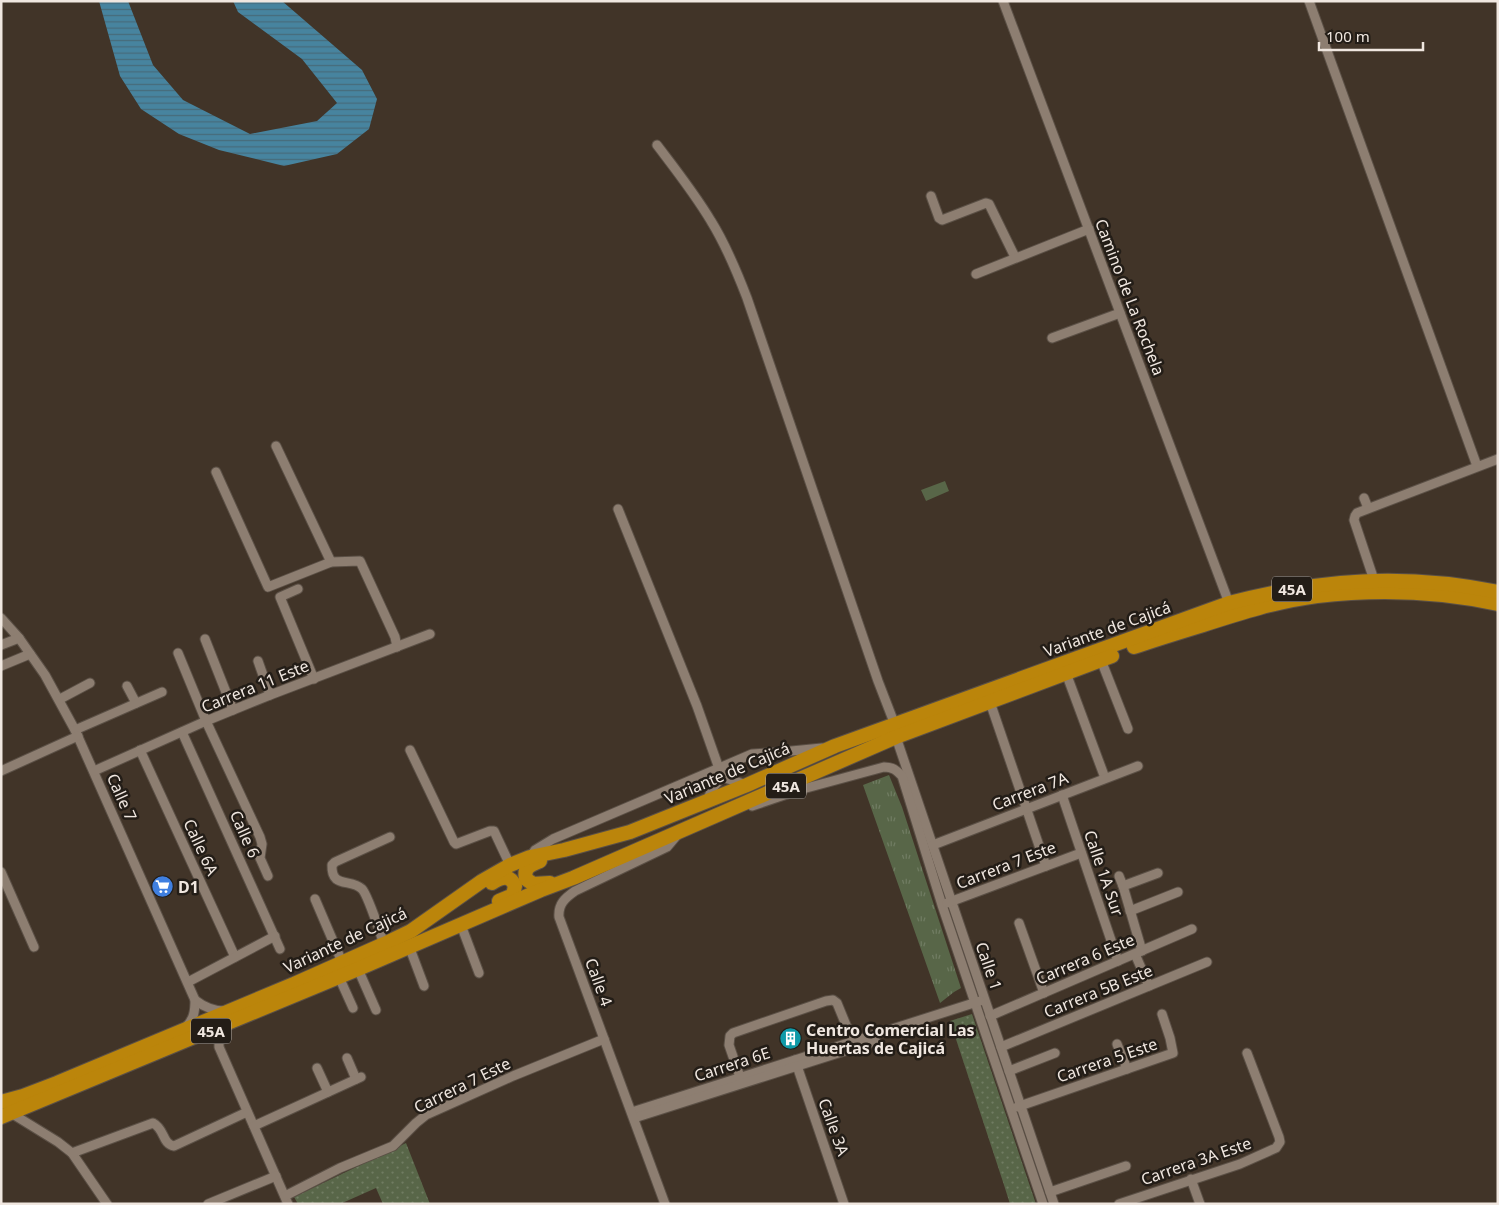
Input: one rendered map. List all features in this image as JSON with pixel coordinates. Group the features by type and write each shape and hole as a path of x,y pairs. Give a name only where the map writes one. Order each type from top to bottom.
{"highway":[{"name":"Variante de Cajicá","path":"4,1111 194,1038 573,878 736,808 895,731 1229,603 1262,594 1313,585 1374,580 1430,582 1498,592"},
{"name":"Variante de Cajicá","path":"4,1111 23,1096 294,984 411,931 482,881 510,865 530,857 630,832 748,785 835,746 895,731 990,702 1136,646 1233,615 1289,601 1316,596 1401,592 1432,593 1498,604"},
{"path":"564,850 530,864 525,872 525,876 529,882 538,885 573,878"},
{"path":"458,898 472,896 505,877 513,881 515,886 513,895 480,909 467,922"}],"street":[{"name":"Camino de La Rochela","path":"1003,1 1229,603"},
{"path":"1309,1 1477,466"},
{"name":"Calle 1","path":"657,145 712,221 735,267 895,731 1054,1204"},
{"path":"931,196 939,218 942,220 990,204 1015,257"},
{"path":"976,274 1089,229"},
{"path":"1052,338 1120,313"},
{"path":"276,446 331,562"},
{"path":"1374,580 1354,520 1354,516 1357,513 1498,459"},
{"path":"216,472 268,587 331,562 360,561 395,637 397,647"},
{"path":"1364,498 1368,508"},
{"path":"618,509 694,697 722,777"},
{"path":"298,588 280,597 314,679"},
{"name":"Calle 7","path":"1,618 19,638 60,699 77,733 195,1000"},
{"name":"Carrera 11 Este","path":"94,771 206,721 430,634"},
{"path":"1,646 19,638"},
{"path":"205,639 233,710"},
{"path":"178,653 206,721 260,837 262,844 260,858 268,876"},
{"path":"1,666 30,654"},
{"path":"1101,660 1128,729"},
{"path":"258,661 270,695"},
{"path":"1066,673 1105,778"},
{"path":"60,699 90,683"},
{"path":"127,686 136,703"},
{"path":"1,771 136,703 162,692"},
{"path":"990,702 1046,866"},
{"name":"Calle 6","path":"182,732 280,948"},
{"path":"530,857 535,850 553,839 752,754 835,746"},
{"name":"Calle 6A","path":"140,750 235,957"},
{"path":"410,750 454,842 456,844 494,831 510,865"},
{"name":"Carrera 7A","path":"933,845 1138,766"},
{"name":"Calle 1","path":"736,808 755,805 799,790 884,767 895,769 902,776 942,905 1043,1204"},
{"path":"722,777 748,785"},
{"path":"707,801 712,789 722,777"},
{"name":"Calle 1A Sur","path":"1062,795 1118,961"},
{"name":"Calle 4","path":"665,1204 559,917 559,910 564,899 575,891 667,847 681,831"},
{"path":"384,944 365,893 356,884 338,881 332,865 390,837"},
{"name":"Carrera 7 Este","path":"942,905 1081,853"},
{"path":"1,872 34,947"},
{"path":"1123,886 1158,873"},
{"path":"1119,876 1149,986"},
{"path":"1130,911 1178,892"},
{"path":"315,899 342,962"},
{"path":"467,922 479,973"},
{"path":"1019,923 1044,993"},
{"name":"Carrera 6 Este","path":"990,1016 1192,929"},
{"path":"188,982 275,936"},
{"path":"409,946 424,986"},
{"name":"Carrera 5B Este","path":"1001,1047 1208,962"},
{"path":"358,969 376,1010"},
{"path":"340,977 353,1008"},
{"path":"195,1000 212,1010 235,1008"},
{"path":"180,1032 188,1026 193,1018 195,1000"},
{"path":"740,1077 729,1045 732,1033 826,1000 833,1000 837,1003 853,1042"},
{"name":"Carrera 6E","path":"633,1115 740,1077 796,1063 853,1042 986,1003"},
{"name":"Carrera 6E","path":"633,1115 976,1006"},
{"name":"Carrera 5 Este","path":"1012,1109 1173,1053 1162,1014"},
{"path":"227,1024 219,1034 219,1047 287,1200"},
{"path":"194,1038 208,1039 219,1047"},
{"name":"Carrera 7 Este","path":"287,1200 340,1168 393,1146 426,1115 513,1076 604,1039"},
{"path":"1117,1044 1127,1069"},
{"path":"1009,1071 1055,1053"},
{"name":"Carrera 3A Este","path":"1119,1204 1240,1164 1276,1148 1280,1142 1279,1137 1247,1053"},
{"path":"254,1126 358,1078 347,1058"},
{"name":"Calle 3A","path":"796,1063 844,1204"},
{"path":"317,1068 328,1092"},
{"path":"4,1111 58,1142 72,1153 107,1204"},
{"path":"72,1153 153,1123 160,1127 167,1142 174,1146 248,1112"},
{"path":"1050,1192 1126,1166"},
{"path":"208,1204 276,1176"},
{"path":"1190,1179 1200,1204"}],"green space":[{"path":"945,481 949,491 926,501 921,490"},
{"path":"889,775 902,807 961,988 940,1003 863,785"},
{"path":"972,1014 1036,1204 1010,1204 950,1021"},
{"path":"406,1143 430,1204 383,1204 376,1188 340,1204 298,1204 294,1197"}],"water":[{"path":"99,1 128,1 153,65 183,100 250,134 317,121 337,103 302,59 238,12 233,1 282,1 362,70 377,99 369,129 337,154 284,166 219,150 179,134 141,109 120,76"}],"place":[{"name":"D1","path":"162,887"},
{"name":"Centro Comercial Las Huertas de Cajicá","path":"790,1039"}]}
